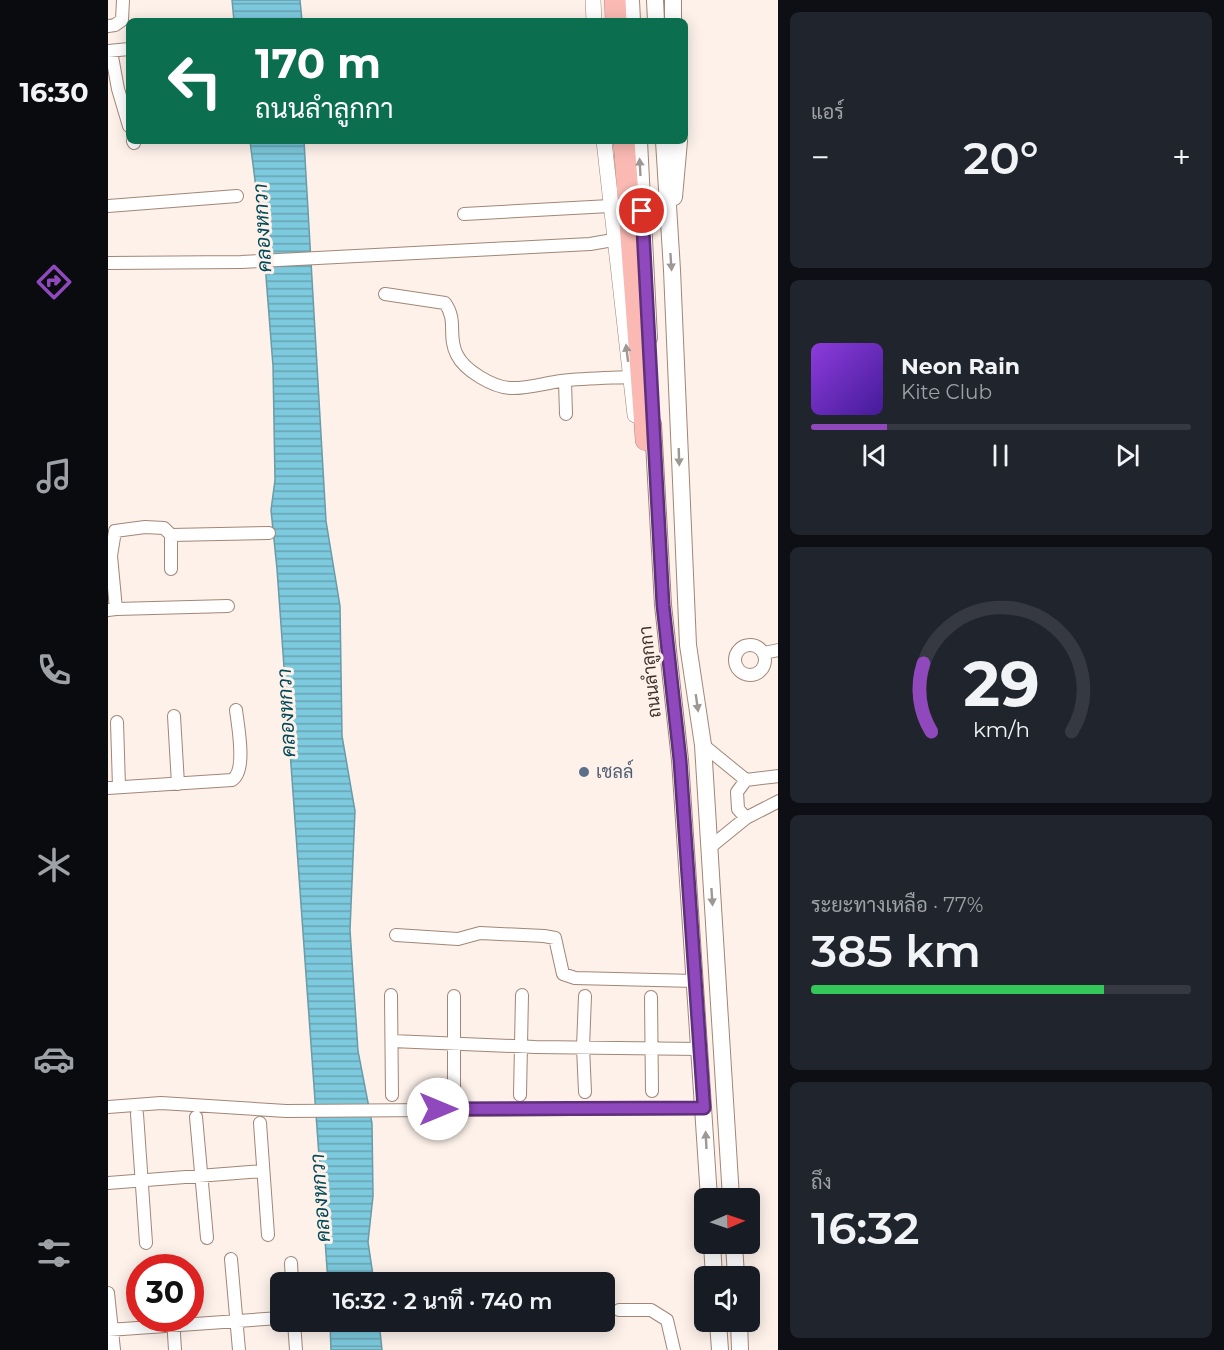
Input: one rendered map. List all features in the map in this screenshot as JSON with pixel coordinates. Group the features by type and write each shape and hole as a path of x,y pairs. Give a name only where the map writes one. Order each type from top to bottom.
{"highway":[{"path":"615,0 616,18"},
{"path":"624,144 646,440"}],"main road":[{"path":"631,0 632,18"},
{"path":"655,0 656,18"},
{"path":"673,0 673,18"},
{"path":"683,0 683,18"},
{"name":"ถนนลำลูกกา","path":"639,144 666,644 680,760 708,1188"},
{"path":"664,144 688,645 703,745 730,1188"},
{"path":"669,232 678,172 678,144"},
{"path":"646,440 655,467"},
{"path":"719,1332 720,1350"},
{"path":"739,1332 740,1350"}],"street":[{"path":"108,26 115,25 122,20 123,0"},
{"path":"593,0 594,18"},
{"path":"126,49 109,51 126,116"},
{"path":"604,144 613,240 635,416 646,440"},
{"path":"108,206 237,196"},
{"path":"464,214 610,206"},
{"path":"108,262 334,258 590,244 613,240"},
{"path":"385,294 445,303 451,311 453,320 451,338 457,356 469,371 510,388 565,381 630,377"},
{"path":"565,381 566,414"},
{"path":"171,569 171,535 164,528 145,527 115,531 111,556 112,609 228,606"},
{"path":"171,535 269,533"},
{"path":"764,653 778,650"},
{"path":"117,722 113,787 232,780 238,776 240,750 237,711"},
{"path":"174,716 178,784"},
{"path":"703,745 746,780"},
{"path":"746,818 738,809 737,792 746,780 778,776"},
{"path":"709,848 746,818 778,801"},
{"path":"396,935 458,939 480,933 544,936 555,938 563,974 575,978 695,981"},
{"path":"391,995 392,1095"},
{"path":"520,1095 522,995"},
{"path":"454,996 454,1095"},
{"path":"585,996 583,1047 585,1092"},
{"path":"651,997 652,1091"},
{"path":"392,1041 700,1049"},
{"path":"108,1107 161,1103 285,1111 704,1108"},
{"path":"137,1114 146,1243"},
{"path":"196,1117 207,1238"},
{"path":"260,1123 268,1235"},
{"path":"108,1183 263,1171"},
{"path":"231,1259 239,1350"},
{"path":"291,1263 291,1272"},
{"path":"108,1293 110,1330 114,1350"},
{"path":"619,1310 651,1310 667,1320 674,1350"},
{"path":"204,1321 270,1318"},
{"path":"110,1330 126,1328"},
{"path":"174,1332 175,1350"},
{"path":"295,1332 296,1350"}],"water":[{"path":"232,0 300,0 302,18 234,18"},
{"name":"คลองหกวา","path":"250,144 304,144 326,521 340,606 342,736 355,811 350,930 358,1051 372,1123 373,1196 368,1242 372,1272 327,1272 271,510 275,480 273,366 264,251"},
{"path":"330,1332 380,1332 382,1350 331,1350"}],"place":[{"name":"เชลล์","path":"584,772"}],"route":[{"path":"438,1109 704,1108 680,760 663,605 642,211"}]}
